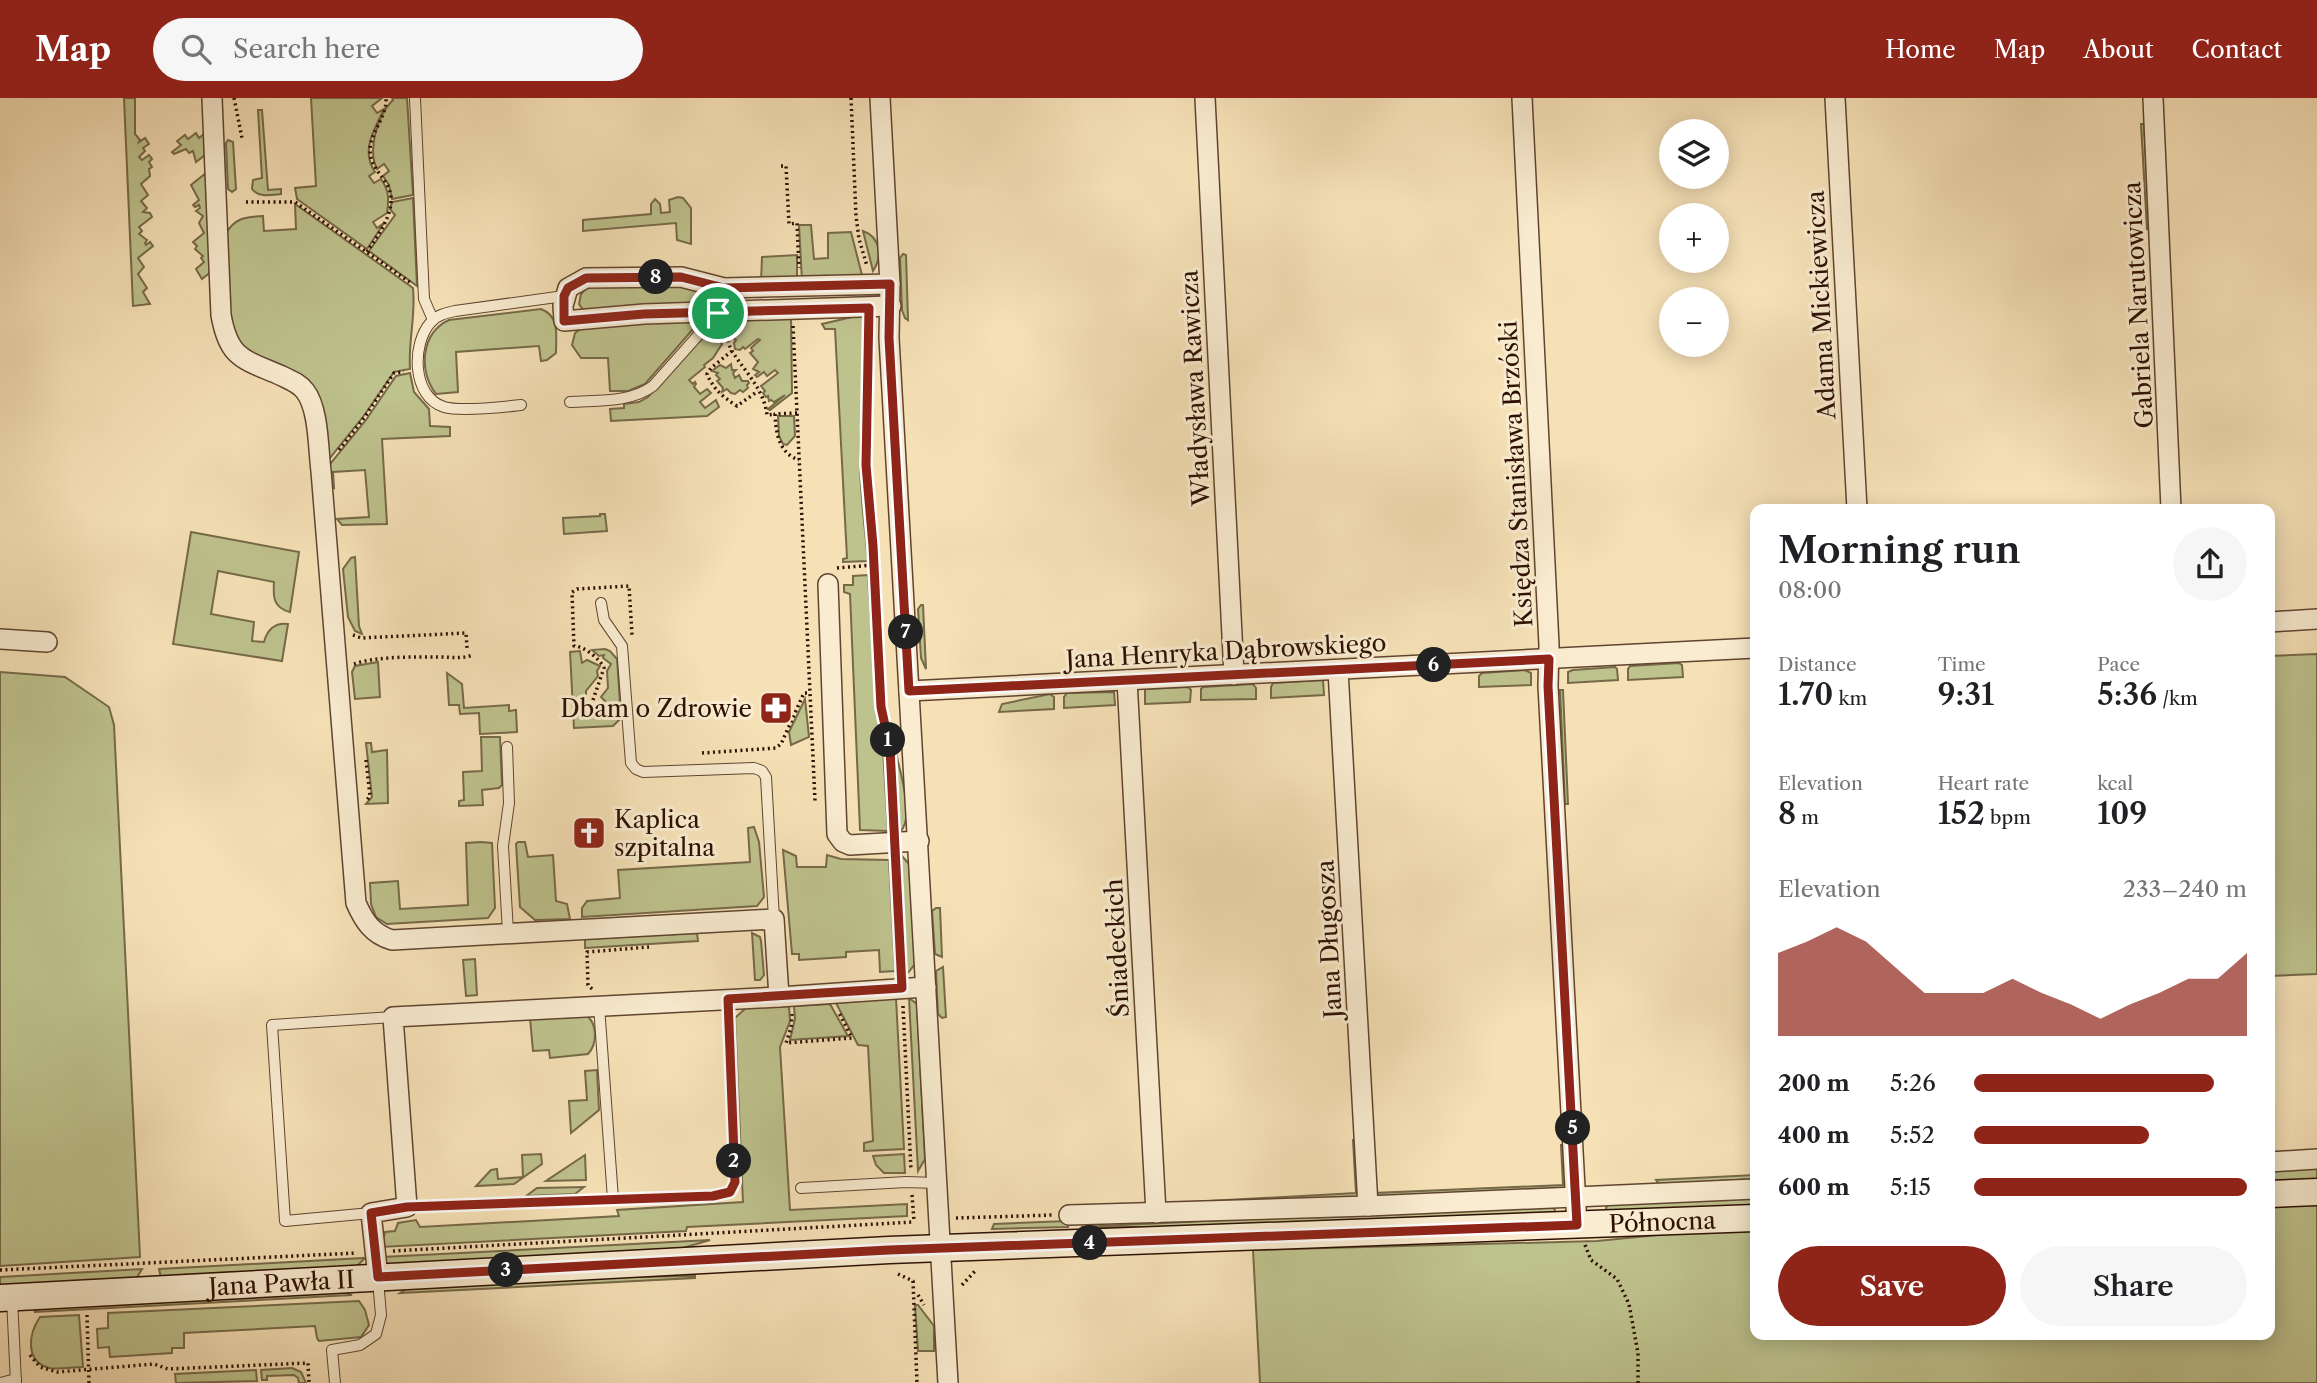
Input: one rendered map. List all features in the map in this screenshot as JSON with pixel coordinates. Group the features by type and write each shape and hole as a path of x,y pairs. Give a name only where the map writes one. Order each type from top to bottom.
{"main road":[{"path":"2275,1194 2317,1192"},
{"name":"Północna","path":"941,1248 1750,1218"},
{"name":"Jana Pawła II","path":"6,1298 376,1264 941,1248"}],"street":[{"path":"212,98 221,315 225,338 231,349 245,360 294,381 304,389 314,409 356,903 369,926 377,934 393,940 774,919 785,996"},
{"path":"880,98 891,306 889,338 948,1383"},
{"name":"Władysława Rawicza","path":"1205,98 1234,675"},
{"name":"Księdza Stanisława Brzóski","path":"1522,98 1549,659 1548,686 1577,1225"},
{"name":"Adama Mickiewicza","path":"1835,98 1857,504"},
{"name":"Gabriela Narutowicza","path":"2153,98 2171,504"},
{"path":"890,284 724,288 681,277 586,278 568,288 564,296 564,321 644,314 716,315 891,306"},
{"path":"828,584 837,834 846,844 919,841"},
{"path":"2275,622 2317,619"},
{"path":"0,639 47,642"},
{"name":"Jana Henryka Dąbrowskiego","path":"909,691 1750,648"},
{"name":"Jana Długosza","path":"1338,670 1368,1206"},
{"name":"Śniadeckich","path":"1127,680 1156,1213"},
{"path":"376,1264 371,1213 407,1207 393,1017 598,999 728,999 926,987"},
{"path":"2275,1162 2317,1159"},
{"name":"Północna","path":"1069,1215 1368,1206 1750,1189"}],"lane":[{"path":"415,98 425,299 433,320"},
{"path":"521,405 448,408 433,401 426,393 421,380 417,355 425,330 433,320 455,311 564,296"},
{"path":"570,402 628,398 646,391 716,315"},
{"path":"601,603 604,620 622,646 631,763 636,769 643,772 754,768 762,771 766,777 774,919"},
{"path":"507,747 509,803 503,846 508,932"},
{"path":"598,999 613,1199"},
{"path":"407,1207 724,1195 734,1187 728,999"},
{"path":"371,1213 285,1221 272,1025 393,1017"},
{"path":"801,1188 937,1182"},
{"path":"335,1383 332,1350 360,1345 376,1335 380,1315 376,1264"},
{"path":"1,1383 16,1381 6,1298"}],"path":[{"path":"234,98 242,138"},
{"path":"367,252 387,221 390,200 387,185 373,167 370,152 371,142 386,109 386,98"},
{"path":"850,98 856,216 859,239 867,263 868,286"},
{"path":"781,166 786,166 789,224 797,223 801,286"},
{"path":"246,202 295,201 415,288"},
{"path":"716,315 732,351 754,380 766,404 767,415 797,413"},
{"path":"869,349 866,465 881,707 890,748 914,1222"},
{"path":"732,351 710,368 707,374 711,383 720,395 737,406 758,391"},
{"path":"357,428 394,373 413,371"},
{"path":"775,414 776,434 781,445 792,457 799,460"},
{"path":"593,700 604,668 601,662 580,646 574,646 572,593 576,589 629,586 633,639"},
{"path":"350,631 361,638 466,633 467,648"},
{"path":"351,668 357,663 368,661 442,657 459,659 473,655"},
{"path":"690,754 776,748 781,744 804,693 810,693"},
{"path":"364,804 370,796 365,757"},
{"path":"598,999 588,985 587,952 661,946"},
{"path":"785,996 793,1017 786,1043 852,1038 834,1004 833,993"},
{"path":"960,1218 1069,1215"},
{"path":"0,1270 376,1264 939,1220"},
{"path":"1577,1225 1591,1260 1616,1279 1629,1304 1638,1353 1638,1383"},
{"path":"960,1291 961,1286 982,1264"},
{"path":"890,1270 913,1281 917,1383"},
{"path":"87,1312 89,1383"},
{"path":"28,1351 34,1361 47,1370 57,1372 154,1364 168,1369 308,1363 309,1383"}],"green space":[{"path":"124,98 135,98 135,134 139,142 145,138 149,144 143,148 145,151 139,157 142,160 149,155 152,159 149,162 152,167 149,169 150,176 141,184 148,195 141,201 147,208 143,212 150,213 152,217 139,227 142,231 139,234 147,240 146,245 150,242 153,246 138,258 144,267 138,274 147,288 143,292 150,304 133,306"},
{"path":"311,98 382,98 372,106 377,113 384,109 370,140 369,156 375,172 369,176 374,183 381,179 384,183 388,208 387,213 373,222 377,228 384,223 367,249 297,199 295,188 316,186"},
{"path":"392,98 407,98 413,195 392,199 389,185 383,176 389,171 384,164 377,169 373,152 379,123"},
{"path":"258,110 262,110 268,190 281,189 281,194 262,195 252,189 253,180 262,178"},
{"path":"2141,124 2144,124 2150,230 2147,229"},
{"path":"196,133 199,138 204,134 205,155 196,162 193,151 189,153 186,149 174,154 172,152 181,145 177,141 185,135 188,139"},
{"path":"228,140 233,142 236,189 232,192 228,189"},
{"path":"206,173 212,271 202,279 196,269 204,262 201,258 203,256 195,249 197,246 193,242 204,233 199,223 203,216 196,211 200,208 199,205 193,205 199,200 191,185"},
{"path":"413,198 417,286 369,251 395,215 390,209 392,202"},
{"path":"683,198 691,208 691,244 677,240 676,223 583,231 583,220 651,214 651,204 655,199 660,204 661,213 670,212 669,200"},
{"path":"295,204 413,288 410,369 394,372 363,417 326,463 322,410 241,347 231,331 225,235 228,229 245,218 263,216 264,231 296,229"},
{"path":"799,225 811,225 814,259 828,258 828,233 851,232 863,279 802,281"},
{"path":"863,231 873,238 878,248 878,259 873,271"},
{"path":"903,254 906,255 908,320 902,310 900,258"},
{"path":"797,255 797,281 761,282 762,257"},
{"path":"676,282 715,295 716,302 584,311 579,304 581,294 589,285"},
{"path":"541,309 554,321 556,353 541,361 539,346 456,352 458,392 436,394 426,375 425,353 433,334 440,326 449,320"},
{"path":"865,314 860,459 868,561 843,562 843,559 847,558 835,329 825,329 822,324"},
{"path":"791,316 792,393 770,410 768,409 785,395 774,402 769,401 768,396 763,393 765,391 761,386 778,373 775,370 767,376 764,372 757,377 755,375 759,372 753,369 758,362 750,353 753,351 751,348 760,340 745,349 735,349 736,340 730,329 732,327 727,327 720,320"},
{"path":"701,320 645,384 628,391 610,391 608,358 581,358 572,345 575,333 586,325"},
{"path":"715,324 721,331 718,339 722,344 705,367 689,380 693,384 695,382 694,387 700,394 707,389 711,393 700,402 705,408 716,400 719,407 707,416 611,421 610,409 624,408 624,404 639,402 648,397"},
{"path":"731,364 732,370 736,370 733,373 735,378 739,375 742,381 749,383 743,392 740,390 735,394 727,389 722,392 723,388 717,381 720,379 716,375 718,373 712,371 720,365 726,368"},
{"path":"410,373 414,392 429,409 430,426 450,427 450,436 382,439 387,524 342,525 337,519 369,517 365,470 333,472 334,488 331,487 326,469 366,420 396,376"},
{"path":"778,416 794,416 795,436 787,445 783,444 779,436"},
{"path":"605,514 607,531 564,534 563,518"},
{"path":"191,532 299,552 290,612 277,604 274,582 218,571 211,614 254,622 252,641 264,642 272,628 279,624 288,624 282,661 173,644"},
{"path":"355,557 359,626 362,634 355,631 348,617 343,569 351,558"},
{"path":"868,575 888,831 860,830 850,594 844,592 844,585 853,585 853,576"},
{"path":"921,605 926,669 921,658 918,609"},
{"path":"605,649 617,659 621,718 613,726 574,728 570,652 580,651 582,663 587,660 600,666 598,676 586,691 586,697 580,706 583,708 585,705 601,713 606,707 601,697 608,688 607,671 611,664 603,658 604,655 599,656 592,650"},
{"path":"2317,654 2317,974 2275,976 2275,656"},
{"path":"378,662 380,697 355,699 352,672 355,666"},
{"path":"1682,665 1683,677 1628,680 1630,666"},
{"path":"1615,667 1618,680 1568,683 1568,672 1573,670"},
{"path":"1525,670 1531,673 1531,685 1479,687 1479,676 1482,673"},
{"path":"0,672 65,677 109,707 114,725 140,1257 0,1266"},
{"path":"447,673 462,684 464,708 509,705 509,711 516,710 517,732 480,734 479,713 460,714 459,705 449,705"},
{"path":"1323,680 1324,695 1271,698 1273,683"},
{"path":"1253,684 1256,688 1256,699 1201,700 1203,687"},
{"path":"1188,687 1191,690 1190,702 1145,704 1145,689"},
{"path":"1560,690 1563,690 1568,804 1565,804"},
{"path":"1114,692 1115,705 1064,708 1064,697 1067,693"},
{"path":"1050,694 1054,697 1054,709 999,712 1002,704"},
{"path":"805,699 809,737 791,745 789,732"},
{"path":"481,737 500,737 502,785 499,788 482,790 483,805 459,806 459,801 464,800 463,772 482,771"},
{"path":"366,743 371,743 372,752 387,750 388,803 366,804 372,797"},
{"path":"896,753 906,806 904,825 900,832"},
{"path":"754,827 759,842 764,897 757,906 582,917 582,908 587,901 620,898 618,870 750,862 748,828"},
{"path":"518,842 525,842 528,857 553,855 556,901 567,904 570,919 535,920 520,907"},
{"path":"466,843 492,843 495,908 488,918 387,924 376,917 371,904 370,883 398,881 400,909 468,905"},
{"path":"783,850 796,856 797,867 826,867 827,855 841,859 889,860 895,971 880,972 879,950 846,952 846,957 799,960 799,954 792,954"},
{"path":"901,855 909,864 915,964 907,974"},
{"path":"940,908 942,957 935,954 932,911"},
{"path":"697,933 698,941 585,948 585,939"},
{"path":"752,933 760,937 761,941 764,975 760,980 755,980"},
{"path":"475,959 477,995 466,996 463,960"},
{"path":"943,967 946,1017 942,1018 938,1014 936,971"},
{"path":"896,998 904,1149 864,1151 864,1143 873,1141 868,1046 858,1045 836,1003"},
{"path":"909,998 917,1004 925,1159 918,1171"},
{"path":"830,1004 848,1036 790,1040 795,1019 794,1006"},
{"path":"789,1006 790,1021 780,1047 790,1210 907,1204 907,1216 381,1247 385,1232 395,1231 398,1223 416,1220 420,1227 619,1216 617,1210 743,1202 735,1018 747,1007"},
{"path":"587,1016 593,1024 595,1035 588,1054 550,1058 549,1050 533,1051 530,1018"},
{"path":"597,1070 599,1110 571,1133 569,1101 587,1100 585,1071"},
{"path":"1353,1140 1357,1140 1360,1193 1357,1198 1172,1203 1356,1193"},
{"path":"1561,1145 1565,1145 1564,1189 1378,1196 1375,1193 1563,1185"},
{"path":"541,1154 542,1164 514,1184 476,1186 491,1170 497,1169 498,1179 523,1177 522,1155"},
{"path":"904,1154 905,1173 884,1173 876,1165 873,1156"},
{"path":"585,1155 586,1180 546,1181"},
{"path":"2317,1167 2317,1182 2275,1184 2275,1170"},
{"path":"1750,1175 1750,1179 1659,1184 1656,1180"},
{"path":"584,1187 575,1194 526,1196 537,1188"},
{"path":"1750,1194 1750,1207 1608,1212 1607,1204"},
{"path":"2317,1202 2317,1383 1260,1383 1253,1250 1597,1241 1750,1227 1750,1340 2275,1340 2275,1204"},
{"path":"1551,1204 1555,1210 1554,1214 1288,1227 1081,1227"},
{"path":"1067,1221 1068,1227 992,1229 994,1224"},
{"path":"710,1240 683,1248 387,1266 383,1257"},
{"path":"365,1258 355,1268 161,1278 159,1269"},
{"path":"142,1269 136,1279 0,1286 0,1277"},
{"path":"695,1276 400,1293 408,1288 562,1278"},
{"path":"341,1291 352,1295 34,1312 42,1307"},
{"path":"359,1301 369,1325 361,1337 319,1341 315,1326 184,1333 184,1348 172,1348 172,1353 110,1357 109,1347 98,1348 97,1329 108,1328 108,1313"},
{"path":"915,1305 918,1305 934,1326 934,1351 918,1351"},
{"path":"79,1315 83,1367 53,1369 41,1364 32,1353 31,1346 33,1331 40,1317"},
{"path":"292,1368 301,1372 306,1383 299,1383 294,1375 267,1376 267,1380 262,1380 261,1370"},
{"path":"256,1370 257,1381 176,1383 175,1374"}],"place":[{"name":"Dbam o Zdrowie","path":"776,708"},
{"name":"Kaplica szpitalna","path":"589,833"}],"route":[{"path":"681,277 724,288 890,284 889,338 909,691 1549,659 1548,686 1577,1225 889,1250 378,1277 371,1213 407,1207 713,1196 730,1192 735,1182 728,999 902,988 890,748 881,707 866,465 869,308 718,313 644,314 564,321 563,306 568,288 586,278 681,277"}]}
